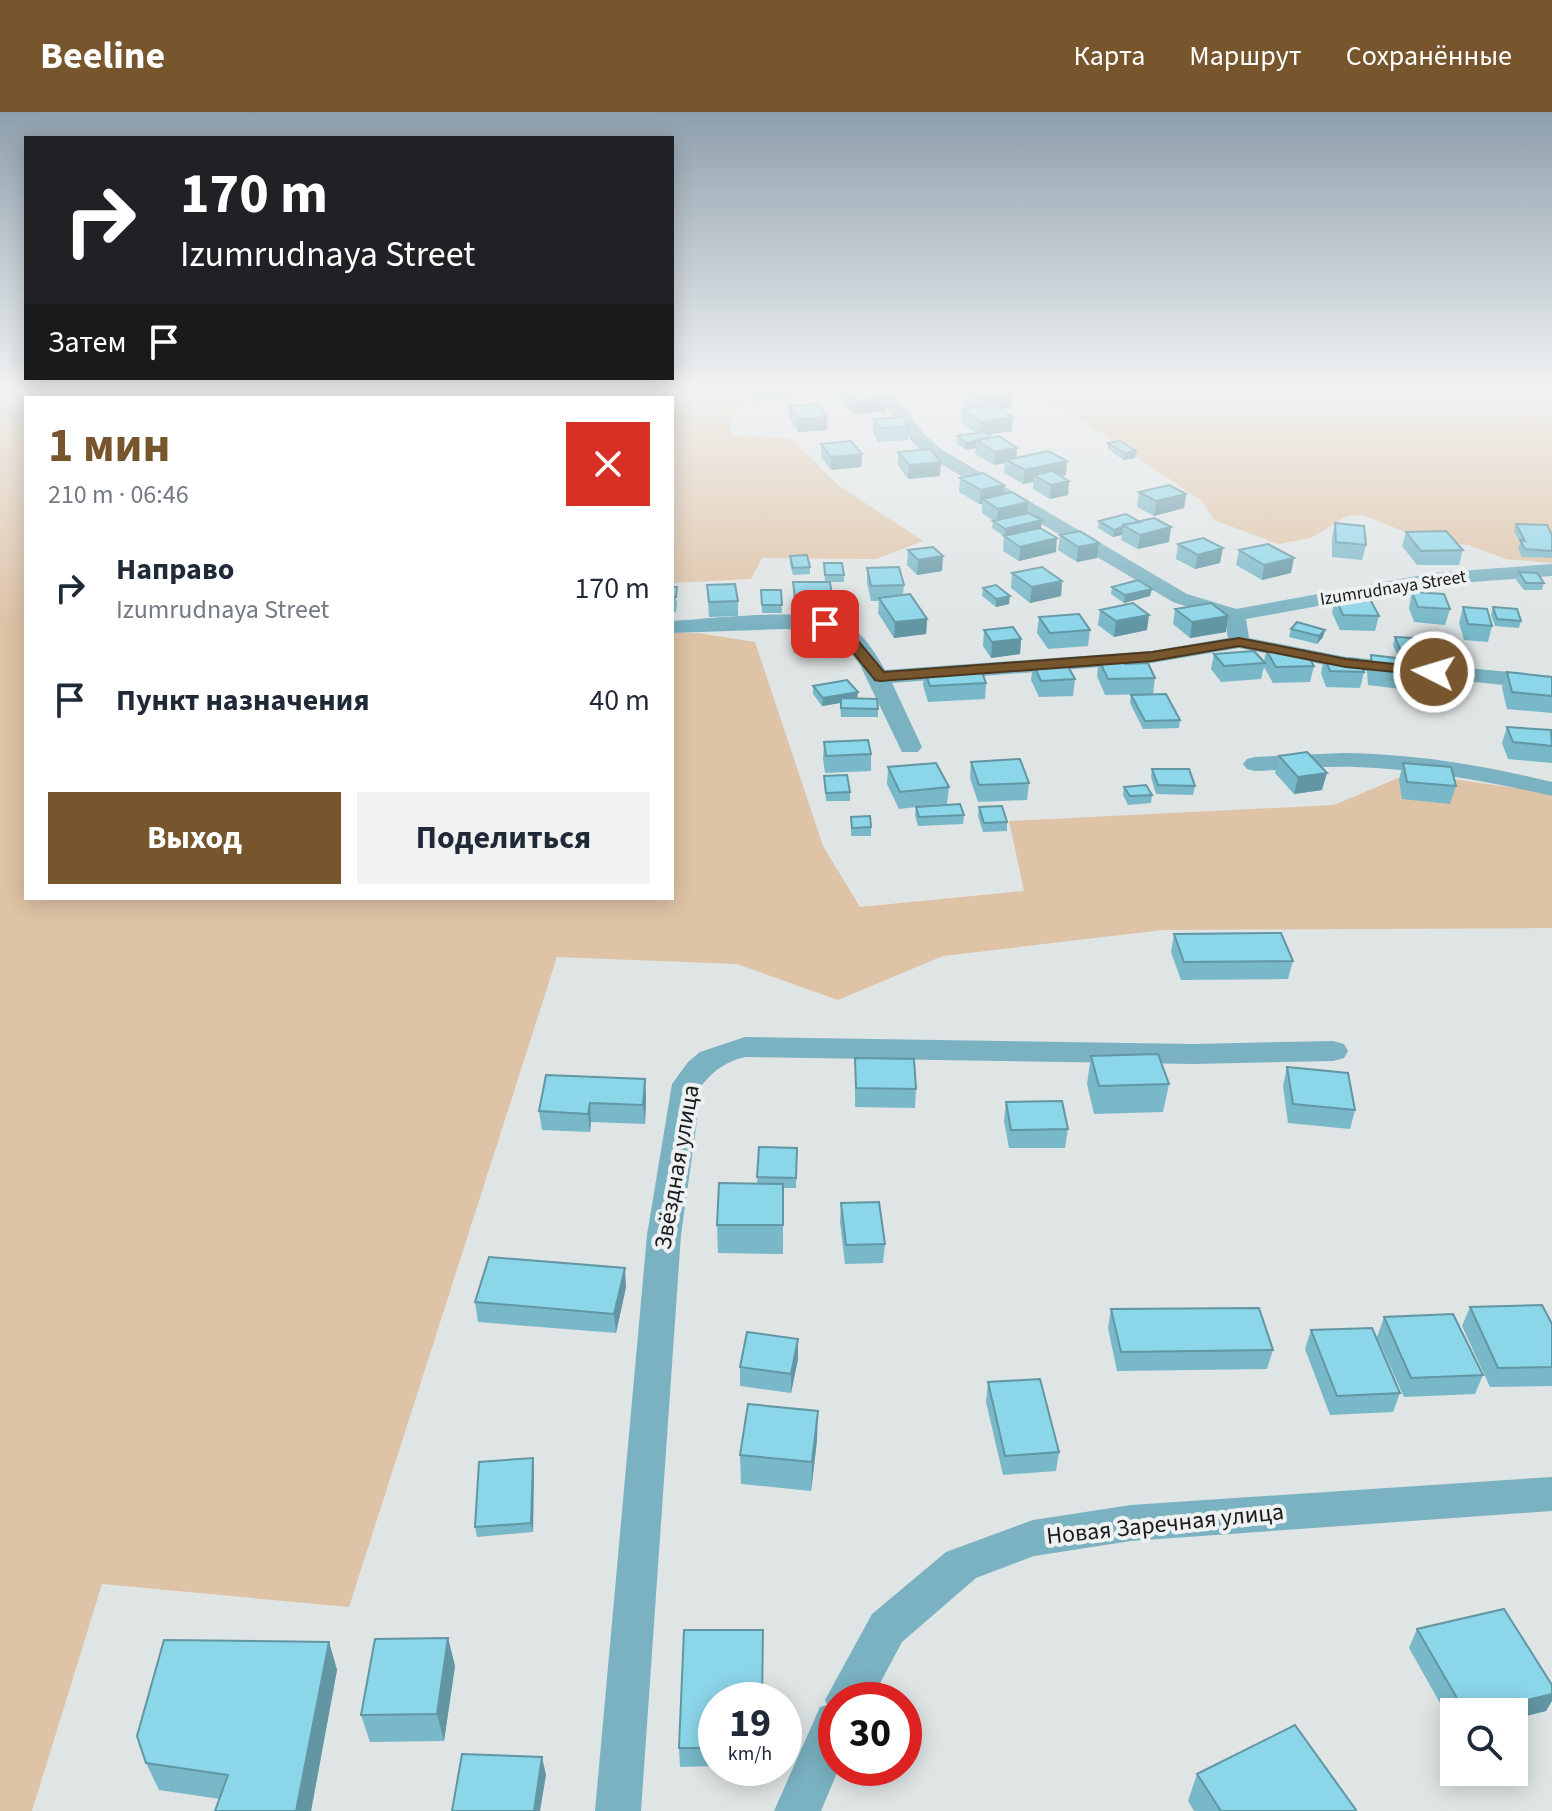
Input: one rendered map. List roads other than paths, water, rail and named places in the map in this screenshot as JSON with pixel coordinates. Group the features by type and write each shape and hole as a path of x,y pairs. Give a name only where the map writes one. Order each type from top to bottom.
{"street":[{"name":"Izumrudnaya Street","path":"957,466 1180,598 1235,615 1426,581 1500,572 1552,570"},
{"path":"1235,615 1239,642"},
{"path":"674,627 825,624 844,633 880,677 910,747"},
{"path":"880,677 1152,657 1239,642 1346,663 1552,683"},
{"path":"1255,764 1354,760 1384,762 1486,773 1552,789"},
{"name":"Звёздная улица","path":"618,1811 664,1235 687,1084 699,1065 719,1053 745,1047 1193,1054 1333,1051"},
{"name":"Новая Заречная улица","path":"857,1682 887,1628 961,1565 1033,1538 1131,1523 1552,1494"},
{"path":"797,1811 818,1764"}]}
